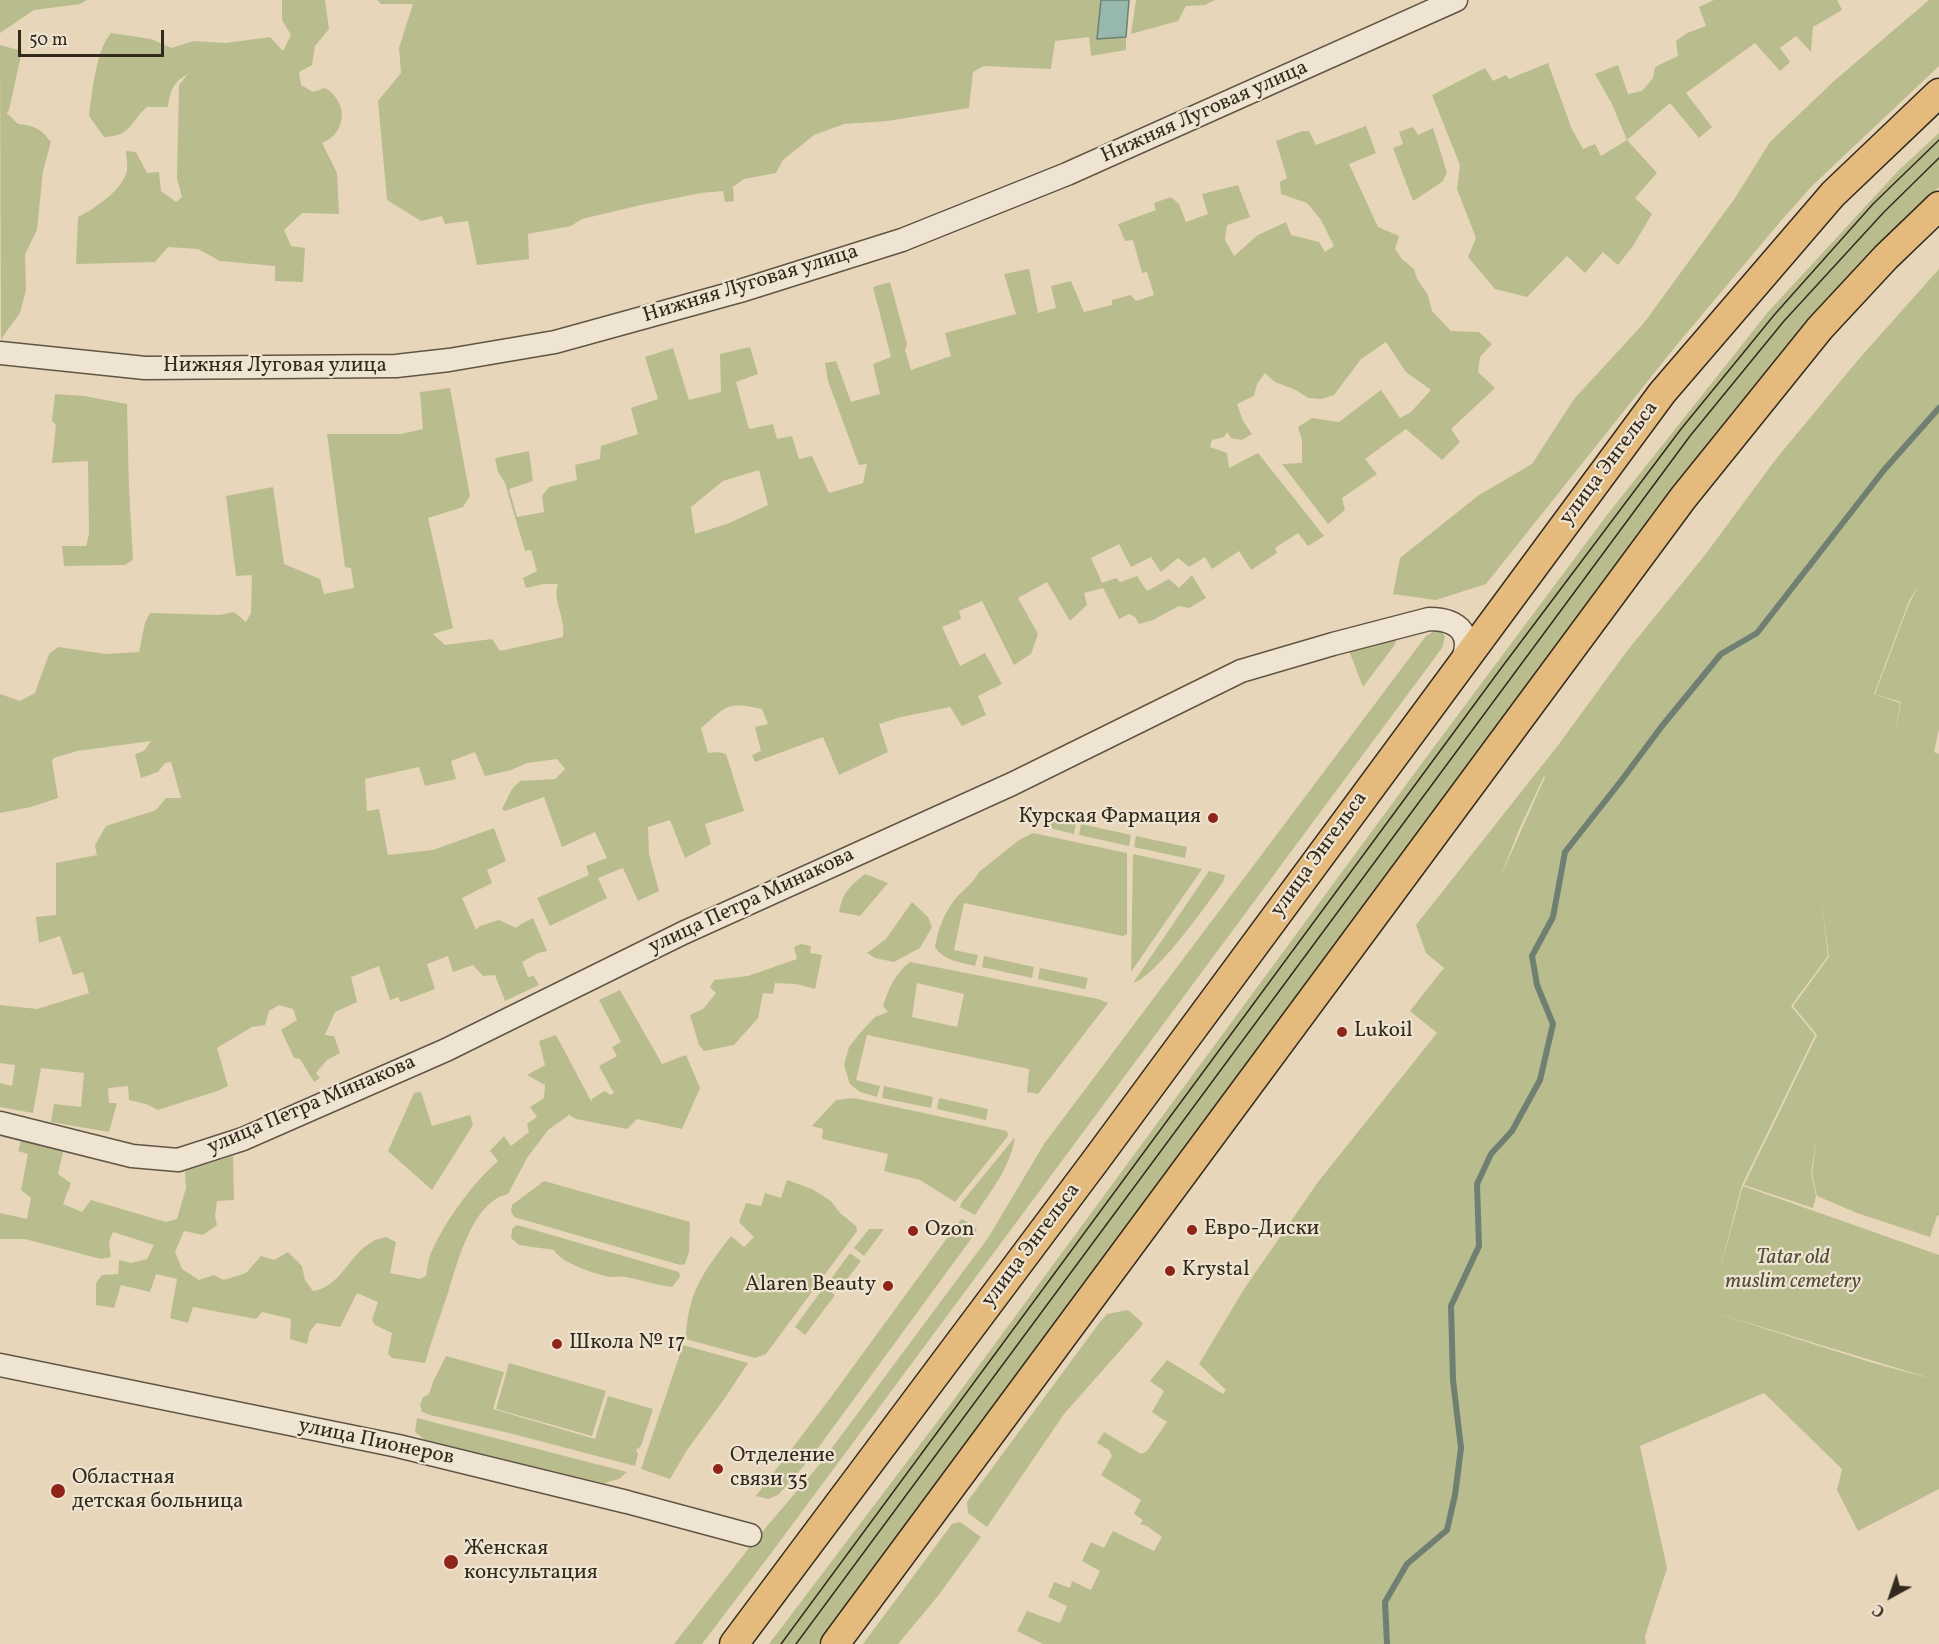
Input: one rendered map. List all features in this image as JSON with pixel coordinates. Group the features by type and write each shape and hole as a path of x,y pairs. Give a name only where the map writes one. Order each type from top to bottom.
{"main road":[{"name":"улица Энгельса","path":"734,1644 1096,1160 1662,393 1833,194 1939,93"},
{"path":"835,1644 1683,498 1820,328 1886,257 1939,206"}],"street":[{"name":"Нижняя Луговая улица","path":"0,353 145,368 385,366 449,360 555,342 740,291 902,240 1067,174 1456,0"},
{"name":"улица Петра Минакова","path":"0,1123 132,1156 178,1160 243,1139 446,1050 683,933 1012,784 1241,671 1355,639 1429,620 1443,619 1454,623 1463,632 1467,642 1466,654 1458,668"},
{"name":"улица Пионеров","path":"0,1365 398,1446 627,1502 750,1535"}],"green space":[{"path":"0,0 87,0 80,4 34,10 0,33"},
{"path":"282,0 325,0 329,29 315,46 312,65 299,72 301,85 313,92 325,88 333,94 338,101 342,117 336,132 322,143 337,173 339,214 302,213 284,230 291,246 305,248 303,282 275,281 275,266 220,261 198,249 168,247 155,262 76,264 78,217 99,204 120,184 127,170 126,151 136,152 147,173 159,172 161,191 176,202 182,197 177,178 179,85 188,74 173,88 168,107 147,107 125,131 104,137 89,116 98,61 111,33 151,39 172,48 193,41 226,43 270,37 283,51 291,35 282,20"},
{"path":"377,0 1101,0 1097,39 1126,37 1126,50 1091,56 1089,37 1055,41 1051,69 984,66 973,72 969,108 887,121 844,124 814,135 783,160 776,173 744,179 733,187 734,201 725,202 723,191 701,193 582,219 571,226 528,234 529,259 477,265 468,221 445,224 442,216 421,221 387,200 378,101 401,73 399,48 413,4 381,4"},
{"path":"1136,0 1215,0 1205,5 1186,6 1178,21 1131,34"},
{"path":"1714,0 1837,0 1842,10 1813,27 1811,52 1796,36 1780,48 1790,62 1780,71 1755,43 1686,93 1712,127 1699,138 1670,103 1627,140 1612,104 1595,74 1618,65 1628,94 1642,91 1653,78 1655,67 1678,56 1676,41 1687,33 1706,26 1699,7"},
{"path":"1929,0 1939,0 1939,66 1812,186 1780,222 1675,347 1486,584 1436,600 1393,594 1400,558 1479,495 1532,464 1574,399 1644,323 1735,198 1770,142 1834,81"},
{"path":"0,45 22,51 7,113 18,124 28,125 40,131 51,142 43,171 37,230 25,254 26,290 20,313 1,339"},
{"path":"1548,63 1571,127 1583,149 1595,144 1601,156 1627,140 1657,173 1635,198 1652,214 1633,246 1618,265 1603,252 1585,273 1567,256 1527,297 1495,289 1468,257 1476,238 1457,189 1460,165 1432,95 1485,68 1493,81 1506,75 1509,79"},
{"path":"1366,126 1376,153 1349,164 1378,227 1399,236 1395,249 1402,259 1414,269 1417,279 1428,295 1432,311 1451,331 1479,332 1492,344 1480,357 1478,372 1495,388 1451,429 1460,442 1442,460 1406,429 1365,459 1377,474 1342,498 1345,510 1328,524 1282,464 1302,463 1302,440 1298,427 1312,418 1339,422 1381,390 1400,418 1411,412 1431,390 1406,372 1386,342 1361,359 1334,395 1322,399 1308,398 1296,390 1275,382 1265,373 1257,384 1254,396 1237,404 1243,421 1252,434 1242,440 1231,438 1227,432 1224,437 1212,440 1210,447 1227,453 1229,468 1258,453 1324,536 1308,546 1298,533 1275,548 1277,553 1251,570 1239,551 1212,569 1205,557 1189,567 1178,558 1161,572 1151,557 1131,567 1119,544 1091,558 1102,583 1116,578 1120,582 1137,576 1147,591 1169,579 1179,588 1192,575 1206,598 1189,608 1179,606 1153,620 1139,624 1135,617 1129,614 1119,619 1103,588 1084,593 1087,605 1070,621 1047,582 1018,598 1038,634 1031,654 1014,665 982,601 959,611 961,619 942,627 960,666 985,653 1002,684 978,696 986,715 962,726 950,707 879,724 888,752 839,775 823,737 755,762 752,755 761,751 755,727 768,724 762,709 734,706 722,710 701,728 708,753 726,754 744,811 705,824 711,844 685,858 670,820 648,827 649,854 659,891 638,901 623,868 598,878 607,898 550,926 537,898 589,875 586,866 607,858 595,832 562,847 544,797 505,811 502,809 512,789 520,781 555,779 565,769 557,759 527,763 511,770 485,776 475,752 451,761 456,779 425,786 419,767 365,779 367,811 379,809 388,855 433,850 494,828 506,861 487,870 492,883 462,898 476,930 480,926 499,920 516,928 533,918 547,951 522,962 528,977 534,976 539,985 505,1001 495,975 483,976 473,965 453,972 448,956 427,964 435,989 401,1002 398,997 390,1000 379,966 351,977 357,1002 335,1012 325,1035 334,1036 340,1053 327,1060 316,1073 320,1078 314,1082 300,1059 294,1058 281,1030 297,1020 293,1009 279,1005 269,1011 265,1025 252,1027 217,1048 228,1086 220,1090 158,1110 129,1100 128,1086 108,1088 109,1103 117,1103 109,1132 51,1122 54,1104 81,1107 84,1073 41,1068 33,1113 0,1107 0,1083 12,1086 15,1065 0,1063 0,1005 37,1009 89,993 83,972 73,975 60,936 39,943 36,917 56,915 56,863 97,855 95,845 106,826 156,810 166,798 181,798 171,762 165,763 158,772 141,778 135,754 144,751 151,741 77,751 54,758 52,761 58,798 31,807 0,813 0,694 20,701 35,693 49,654 58,647 106,654 139,652 145,623 150,613 220,615 234,612 246,622 251,613 252,575 236,576 226,496 273,487 284,564 320,579 324,594 354,588 351,568 345,567 327,434 401,434 423,429 420,392 450,388 470,496 463,507 428,518 453,628 433,634 445,645 492,639 500,651 563,637 563,623 557,597 558,584 543,584 526,588 523,578 537,571 531,550 525,551 505,483 498,472 495,458 529,451 533,481 509,489 517,517 544,512 542,496 549,487 577,480 575,465 600,459 601,446 638,434 631,408 658,399 645,357 673,348 689,400 721,392 720,354 750,347 758,374 736,382 749,429 773,424 777,439 792,436 799,459 812,456 829,493 863,483 867,464 859,465 828,381 825,363 836,361 851,402 880,394 873,364 891,357 873,287 890,282 907,344 905,350 911,370 951,356 945,333 1016,314 1004,274 1029,269 1038,313 1056,308 1051,286 1071,281 1084,312 1112,305 1112,300 1131,295 1136,301 1154,295 1147,272 1142,273 1133,240 1125,241 1118,224 1156,210 1154,203 1171,197 1179,204 1186,222 1208,214 1202,194 1238,185 1250,217 1227,225 1225,240 1234,256 1258,235 1286,222 1291,235 1319,242 1325,252 1334,246 1321,220 1307,203 1281,194 1280,182 1287,178 1276,141 1302,131 1309,131 1316,145","holes":["759,470 768,505 727,524 695,534 691,507 723,481"]},
{"path":"1413,127 1418,135 1433,128 1447,173 1442,182 1413,201 1393,148 1403,144 1399,132"},
{"path":"1939,133 1939,187 1797,334 1705,447 818,1644 769,1644 950,1405 1607,515 1768,312 1899,170"},
{"name":"Tatar old muslim cemetery","path":"1939,269 1939,729 1934,752 1939,754 1939,1215 1930,1237 1857,1213 1817,1196 1812,1174 1817,1134 1811,1173 1816,1196 1813,1208 1744,1185 1817,1035 1793,1006 1829,957 1821,899 1828,956 1791,1006 1815,1035 1742,1185 1717,1280 1743,1186 1939,1255 1939,1489 1858,1531 1837,1490 1842,1469 1764,1393 1640,1446 1667,1568 1645,1636 1646,1644 1043,1644 1017,1631 1027,1611 1060,1623 1067,1606 1048,1597 1054,1582 1070,1588 1072,1581 1091,1590 1100,1571 1082,1561 1091,1542 1104,1548 1113,1531 1154,1551 1162,1537 1147,1526 1140,1524 1143,1520 1134,1514 1141,1500 1101,1475 1112,1456 1109,1450 1097,1443 1104,1432 1141,1454 1147,1451 1167,1422 1152,1412 1164,1391 1150,1381 1167,1360 1223,1394 1226,1390 1199,1364 1244,1289 1318,1182 1437,1033 1410,1011 1444,968 1426,953 1416,925 1559,744 1627,651 1705,555 1776,459 1858,360","holes":["1920,583 1909,604 1875,694 1901,702 1895,735 1900,703 1874,694 1909,601","1544,776 1500,878 1518,832","1709,1311 1933,1379 1873,1363"]},
{"path":"55,394 84,396 127,404 133,560 125,565 64,566 62,546 86,546 89,534 88,461 52,463 56,425 52,421"},
{"path":"1436,630 1442,632 1445,637 1442,648 772,1552 702,1644 674,1644 756,1539 820,1464 988,1238 1044,1144 1426,636"},
{"path":"1395,639 1393,647 1363,687 1348,648"},
{"path":"1051,818 1076,823 1074,834 1053,829 1050,823"},
{"path":"1081,824 1131,835 1129,846 1079,835"},
{"path":"1033,833 1127,853 1127,934 1123,936 964,903 954,950 978,955 975,966 953,960 939,952 935,947 942,921 956,898 979,872 1019,840"},
{"path":"1136,836 1187,847 1185,858 1134,847"},
{"path":"1133,854 1202,869 1131,972"},
{"path":"1209,871 1225,875 1223,882 1194,922 1155,968 1133,983"},
{"path":"865,874 888,883 860,916 839,912 842,899 848,890"},
{"path":"912,902 928,917 932,927 920,948 894,962 875,958 867,953 886,939"},
{"path":"801,944 811,946 810,953 822,955 815,989 796,984 775,983 773,994 763,993 758,1018 734,1045 704,1051 699,1045 690,1015 703,1009 716,993 710,987 714,980 748,976 797,959 794,947"},
{"path":"984,956 1034,967 1032,978 982,967"},
{"path":"910,962 1098,999 1108,1003 1038,1094 1027,1092 1029,1069 867,1035 856,1080 880,1086 877,1097 860,1092 850,1084 844,1065 849,1047 875,1017 888,1012 883,1006 885,999 893,981","holes":["917,983 964,994 957,1027 912,1017"]},
{"path":"1040,968 1088,978 1085,989 1038,979"},
{"path":"620,990 662,1064 686,1055 700,1088 682,1129 637,1119 627,1129 576,1119 569,1115 548,1130 527,1158 508,1194 495,1199 485,1208 468,1235 425,1363 392,1358 388,1354 392,1333 375,1325 372,1320 378,1302 357,1293 340,1327 317,1323 310,1331 307,1344 290,1339 291,1319 262,1312 256,1319 193,1307 188,1323 170,1318 177,1279 156,1274 150,1292 121,1285 114,1308 96,1305 96,1283 102,1275 118,1274 119,1260 131,1263 147,1259 154,1245 113,1232 109,1242 111,1257 101,1259 25,1239 0,1239 0,1213 27,1219 31,1198 21,1190 28,1154 18,1151 22,1137 64,1148 58,1174 71,1183 63,1204 82,1212 91,1200 166,1222 177,1219 186,1188 185,1171 233,1156 234,1200 217,1201 215,1216 217,1225 203,1235 184,1231 175,1252 182,1269 199,1280 214,1275 224,1280 246,1273 261,1256 274,1260 288,1252 302,1266 305,1280 313,1291 323,1288 338,1277 364,1247 375,1240 386,1237 396,1242 390,1273 420,1279 426,1276 431,1253 451,1216 469,1192 498,1161 490,1151 504,1136 511,1146 529,1132 527,1124 537,1117 530,1107 544,1098 545,1085 527,1075 545,1065 539,1041 556,1035 591,1101 605,1091 610,1095 614,1093 599,1066 617,1056 612,1047 621,1042 599,1000"},
{"path":"884,1086 933,1097 931,1108 882,1098"},
{"path":"421,1092 432,1126 470,1115 473,1125 432,1190 388,1151 414,1093"},
{"path":"854,1098 1007,1131 1008,1136 955,1202 920,1180 884,1171 888,1154 822,1139 823,1129 812,1126 836,1100"},
{"path":"939,1098 988,1109 986,1120 937,1109"},
{"path":"1015,1137 1005,1168 975,1215 960,1207 962,1202"},
{"path":"787,1180 812,1189 831,1201 840,1213 856,1226 857,1231 766,1354 755,1358 686,1339 687,1323 694,1295 713,1260 731,1236 744,1247 754,1237 739,1222 746,1203 761,1206 765,1193 781,1198"},
{"path":"544,1181 690,1222 689,1252 685,1264 680,1265 514,1217 511,1211 512,1205"},
{"path":"962,1219 977,1229 971,1239 810,1459 778,1495 768,1499 756,1496 831,1397"},
{"path":"517,1225 679,1272 680,1277 672,1287 626,1277 598,1274 571,1264 557,1255 554,1250 519,1245 511,1238 512,1229"},
{"path":"869,1229 884,1229 864,1256 854,1248"},
{"path":"850,1253 861,1261 838,1291 828,1283"},
{"path":"824,1287 835,1295 805,1335 795,1327"},
{"path":"1128,1310 1143,1323 1140,1328 1064,1414 987,1527 968,1513 967,1502 1100,1322 1107,1314"},
{"path":"683,1345 748,1363 687,1450 670,1479 641,1469"},
{"path":"446,1356 504,1372 493,1409 595,1439 608,1396 653,1409 641,1446 636,1450 638,1454 635,1466 422,1412 420,1405 423,1397 429,1394"},
{"path":"509,1363 606,1391 592,1436 496,1409"},
{"path":"417,1418 627,1472 619,1479 604,1483 425,1440 415,1432"},
{"path":"960,1522 981,1537 938,1596 898,1644 863,1644 952,1524"}],"water":[{"path":"1101,0 1129,0 1126,37 1097,39"}],"waterway":[{"path":"1387,1644 1385,1602 1407,1564 1447,1530 1455,1495 1461,1448 1453,1380 1451,1306 1479,1246 1477,1184 1491,1154 1512,1131 1540,1080 1553,1024 1537,985 1532,956 1553,917 1565,852 1721,654 1757,633 1884,470 1939,408"}],"tram line":[{"path":"781,1644 1502,667 1681,429 1775,314 1873,204 1939,140"},
{"path":"796,1644 1690,436 1784,321 1884,212 1939,158"}],"place":[{"name":"Курская Фармация","path":"1213,818"},
{"name":"Lukoil","path":"1342,1032"},
{"name":"Евро-Диски","path":"1192,1230"},
{"name":"Ozon","path":"913,1231"},
{"name":"Krystal","path":"1170,1271"},
{"name":"Alaren Beauty","path":"888,1286"},
{"name":"Школа № 17","path":"557,1344"},
{"name":"Отделение связи 35","path":"718,1469"},
{"name":"Областная детская больница","path":"58,1491"},
{"name":"Женская консультация","path":"451,1562"}]}
